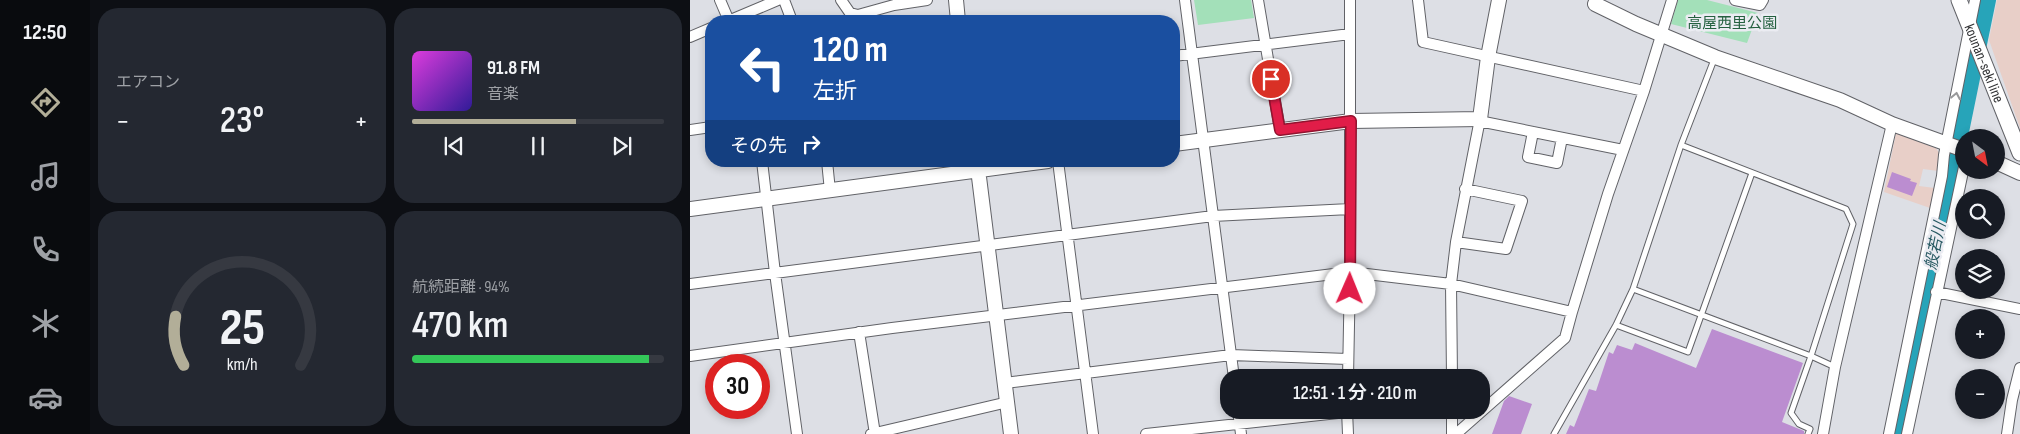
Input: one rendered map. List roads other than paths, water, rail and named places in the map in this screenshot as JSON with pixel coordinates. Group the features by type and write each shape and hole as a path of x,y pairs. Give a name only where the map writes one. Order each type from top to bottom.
{"main road":[{"name":"kounan-seki line","path":"1958,0 2020,153"}],"street":[{"path":"720,0 726,15"},
{"path":"742,15 778,0"},
{"path":"784,0 790,15"},
{"path":"840,0 850,13 858,14 894,5 927,0"},
{"path":"956,0 957,15"},
{"path":"1185,0 1233,369"},
{"path":"1258,0 1280,130"},
{"path":"1348,369 1351,121 1350,0"},
{"path":"1418,0 1423,42 1644,91"},
{"path":"1452,369 1451,284 1456,242 1499,0"},
{"path":"1456,434 1565,338 1672,0"},
{"path":"1735,0 1760,5 1763,0"},
{"path":"1889,434 1942,176 1946,143 1975,0"},
{"path":"1593,2 1715,57 1840,100 1892,124 1955,146"},
{"path":"690,37 705,31"},
{"path":"1180,55 1350,34"},
{"path":"1180,143 1351,121 1479,120 1623,150"},
{"path":"1823,434 1835,368 1892,124"},
{"path":"690,130 705,129"},
{"path":"1533,132 1528,157 1556,163 1562,138"},
{"path":"2005,166 2020,173"},
{"path":"763,167 797,434"},
{"path":"828,167 830,191"},
{"path":"690,208 830,191 971,167"},
{"path":"977,167 1011,434"},
{"path":"1059,167 1093,434"},
{"path":"1907,434 1961,179"},
{"path":"1456,242 1506,249 1522,201 1465,189"},
{"path":"690,284 1213,216 1350,209"},
{"path":"690,356 860,332 1350,272 1451,284 1572,312"},
{"path":"1936,292 2020,309"},
{"path":"860,332 874,434 1008,402"},
{"path":"1005,383 1231,355 1348,359"},
{"path":"2007,434 2012,400 2020,368"},
{"path":"1240,419 1241,434"},
{"path":"1146,434 1269,419"},
{"path":"1347,419 1348,434"},
{"path":"1452,419 1452,434"}],"lane":[{"path":"1554,434 1616,325 1633,289 1681,145 1715,57"},
{"path":"1681,145 1846,209 1851,216 1853,224 1792,413 1799,424 1809,431 1823,434"},
{"path":"1616,325 1688,352 1752,173"},
{"path":"1633,289 1811,356 1835,368"}],"waterway":[{"name":"般若川","path":"1898,434 1987,0"}],"park label":[{"name":"高屋西里公園","path":"1732,23"}]}
